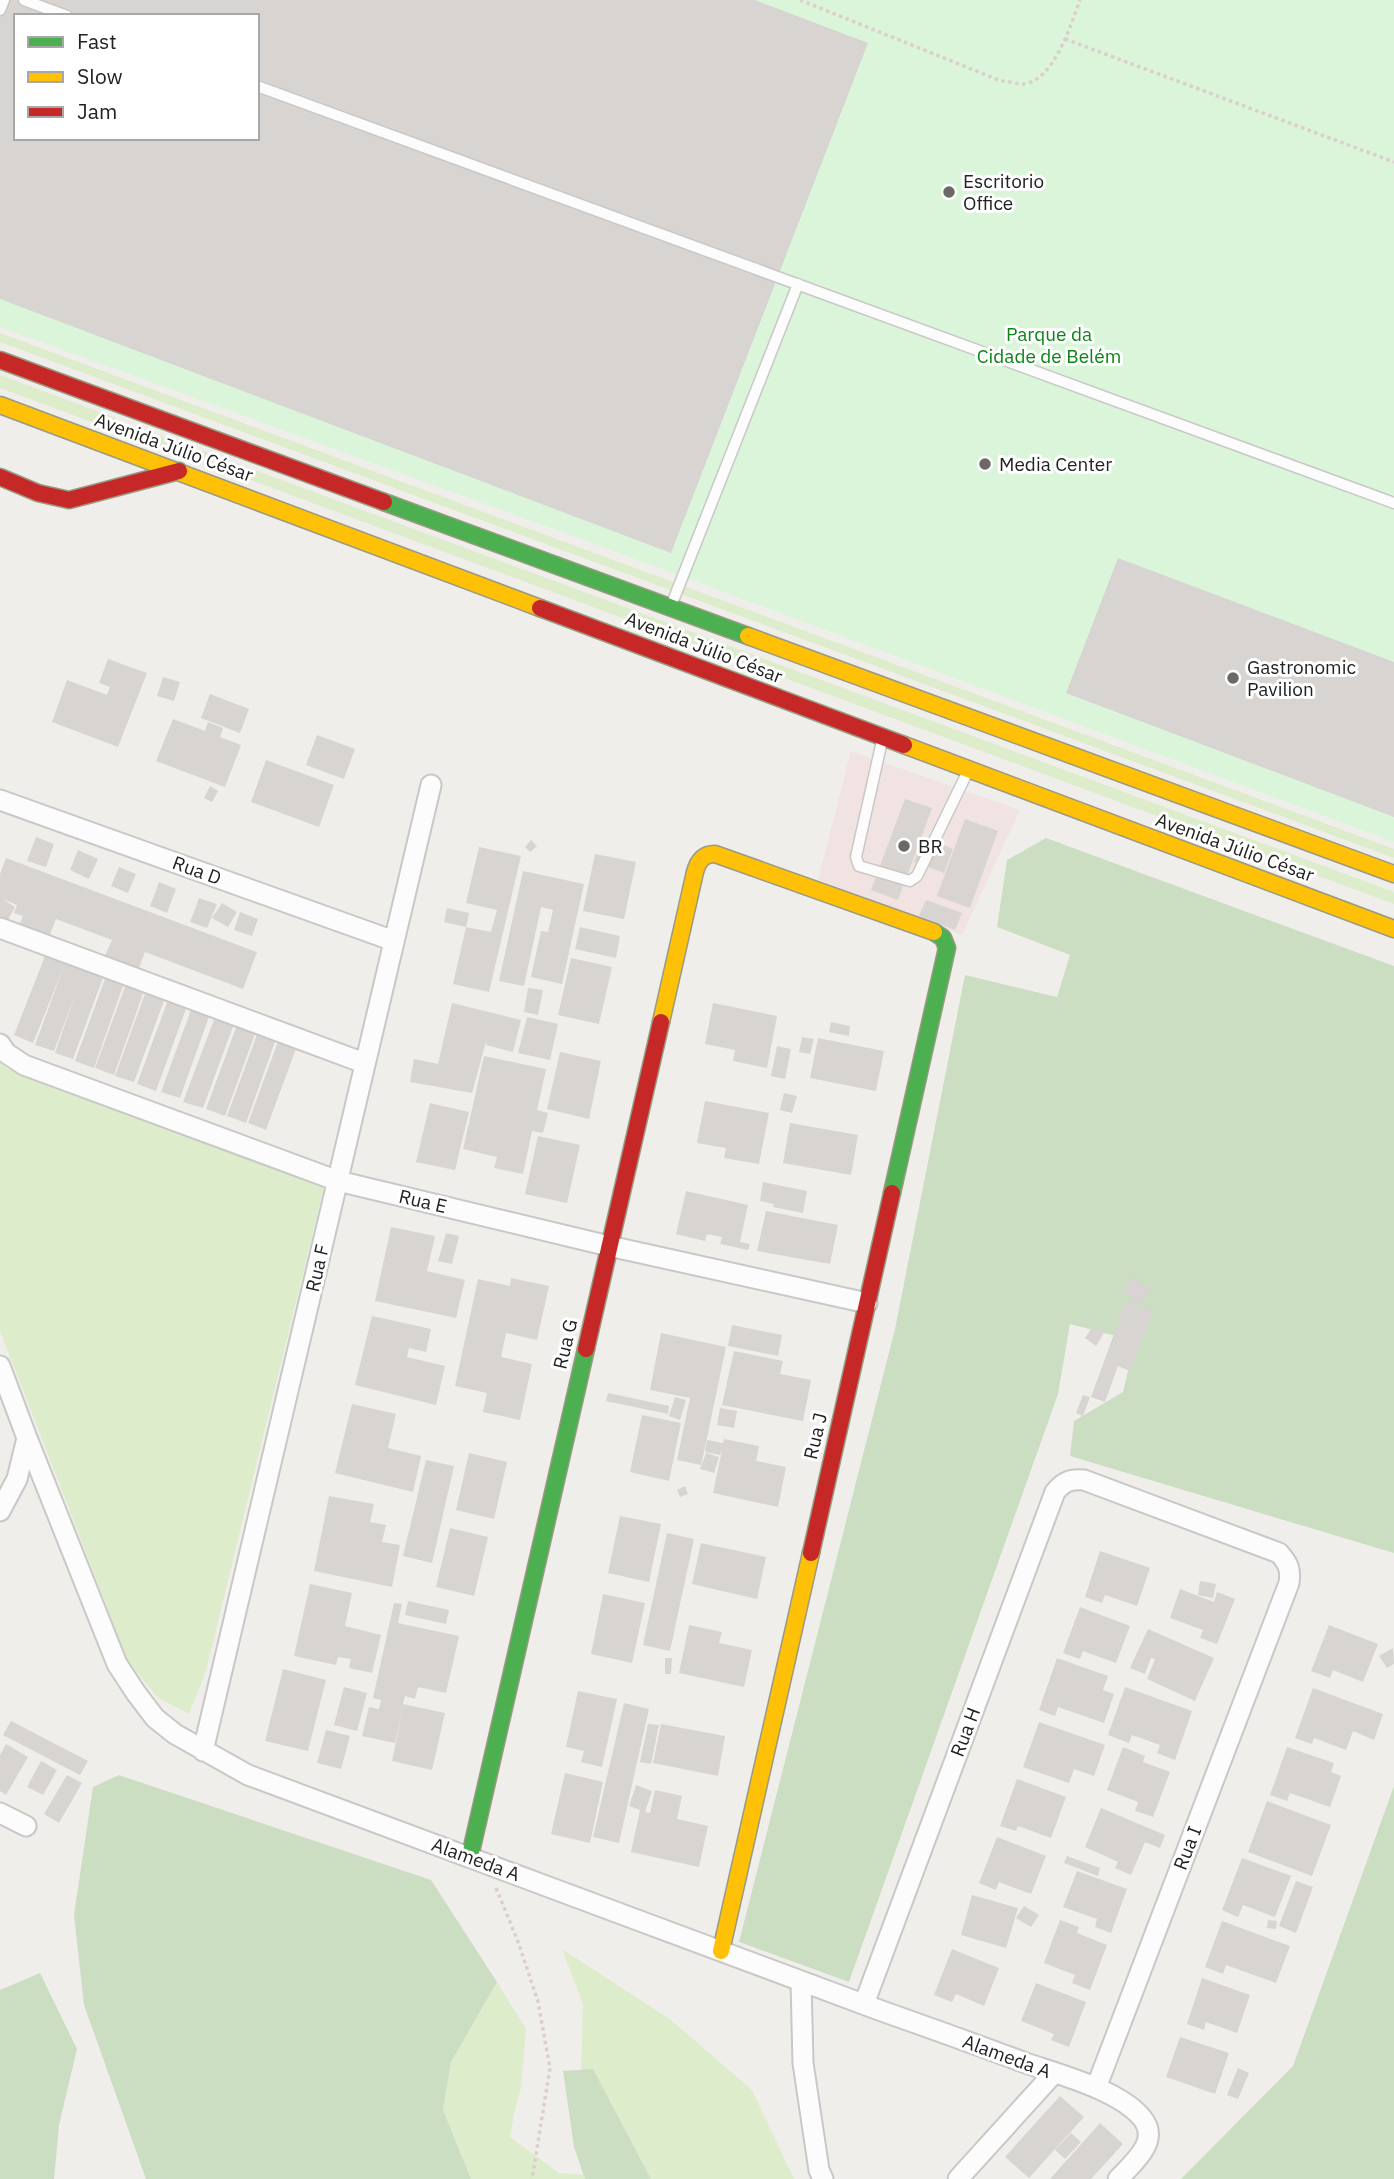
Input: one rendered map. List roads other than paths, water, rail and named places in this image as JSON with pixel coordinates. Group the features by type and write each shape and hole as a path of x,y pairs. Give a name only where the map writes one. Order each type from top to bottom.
{"main road":[{"name":"Avenida Júlio César","path":"0,360 1394,874"},
{"path":"93,493 116,447 118,403"},
{"name":"Avenida Júlio César","path":"0,405 1394,929"},
{"path":"0,477 38,493 69,500 179,471"},
{"name":"Rua G","path":"470,1856 697,863 708,853 715,854"},
{"name":"Rua J","path":"715,854 938,934 947,948 721,1951"}],"street":[{"name":"Rua F","path":"203,1751 431,785"},
{"name":"Rua D","path":"0,800 394,941"},
{"path":"0,928 364,1063"},
{"name":"Rua E","path":"0,1044 6,1053 24,1065 338,1181 609,1246 867,1303"},
{"name":"Alameda A","path":"0,1366 117,1664 155,1718 176,1734 248,1775 1096,2088 1134,2110 1149,2129 1143,2152 1118,2179"},
{"path":"0,1511 17,1479 27,1437"},
{"name":"Rua H","path":"864,2004 1055,1492 1062,1483 1072,1479 1084,1480"},
{"name":"Rua I","path":"1084,1480 1279,1553 1287,1562 1290,1572 1289,1583 1096,2088"},
{"path":"0,1813 26,1826"},
{"path":"801,1981 803,2063 823,2179"},
{"path":"958,2179 1054,2073"}],"lane":[{"path":"0,10 4,0"},
{"path":"24,0 62,14"},
{"path":"259,87 1394,502"},
{"path":"671,607 799,284"},
{"path":"883,737 856,857 859,866 910,881 917,876 969,770"}],"place":[{"name":"Escritorio Office","path":"949,192"},
{"name":"Media Center","path":"985,464"},
{"name":"Gastronomic Pavilion","path":"1233,678"},
{"name":"BR","path":"904,846"}],"park label":[{"name":"Parque da Cidade de Belém","path":"1049,345"}]}
